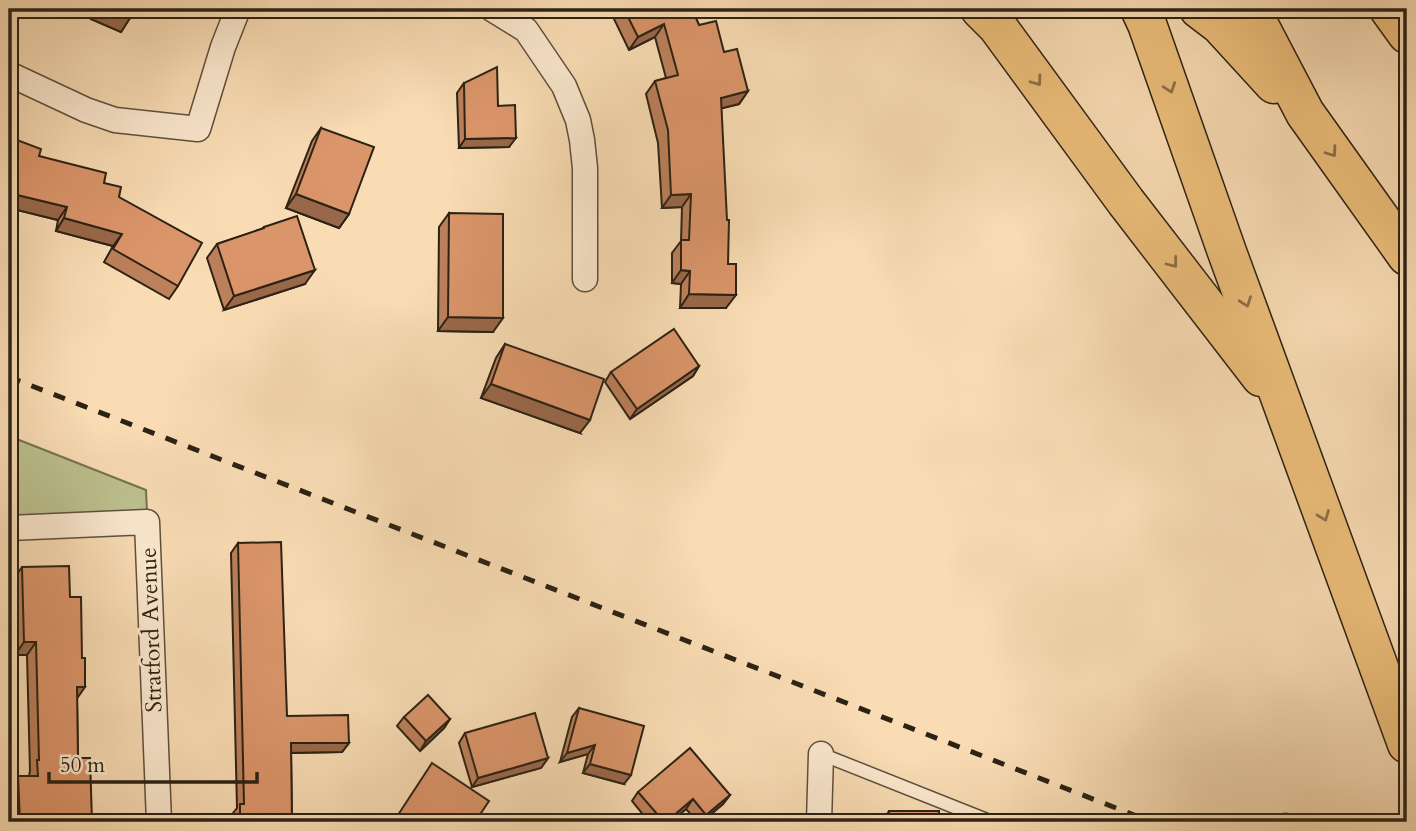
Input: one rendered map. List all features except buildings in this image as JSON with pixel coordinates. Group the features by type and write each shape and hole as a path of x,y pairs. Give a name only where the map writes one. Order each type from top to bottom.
{"highway":[{"path":"980,9 996,26 1126,202 1283,406"},
{"path":"1199,9 1220,25 1305,113"},
{"path":"1248,9 1305,113 1407,256"},
{"path":"1389,9 1407,34"},
{"path":"1144,16 1407,744"}],"street":[{"path":"9,74 86,110 115,120 198,129 237,9"},
{"path":"492,9 526,30 564,86 578,120 585,168 585,279"},
{"name":"Stratford Avenue","path":"9,528 147,522 159,822"},
{"path":"819,822 821,754"}],"lane":[{"path":"821,754 992,822"},
{"path":"1275,822 1292,822"}],"green space":[{"path":"9,436 146,490 147,512 9,517"}],"railway":[{"path":"9,377 1152,822"}]}
